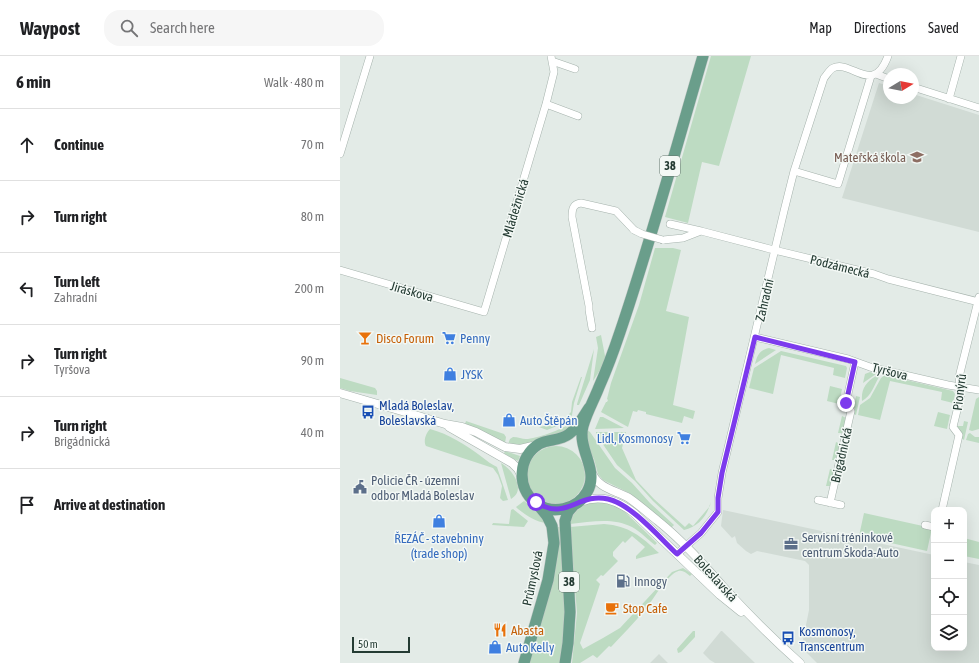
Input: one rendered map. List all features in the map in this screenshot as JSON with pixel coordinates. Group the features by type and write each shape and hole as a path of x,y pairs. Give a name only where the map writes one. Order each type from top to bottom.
{"main road":[{"name":"38","path":"539,444 565,437 573,431 589,408 606,371 620,331 703,56"},
{"path":"588,458 583,445 582,432 589,408"},
{"name":"38","path":"555,440 565,440 582,450 588,458 591,469 591,481 585,496 568,512 565,521 570,612 565,663"},
{"path":"522,478 522,468 526,458 531,450 539,444"},
{"name":"38","path":"522,478 525,490 536,502 544,507 554,510 565,509 577,503"},
{"name":"Průmyslová","path":"524,663 548,580 554,543 553,529 550,520 536,502"}],"street":[{"path":"340,154 370,56"},
{"path":"794,171 838,184 874,75 884,65 888,56"},
{"path":"949,98 961,56"},
{"name":"Mládežnická","path":"551,58 576,69"},
{"name":"Mládežnická","path":"484,312 546,104 554,72 551,58"},
{"name":"Zahradní","path":"677,554 701,533 718,512 718,498 722,473 794,171 824,78 832,69 842,68 874,75"},
{"path":"874,75 883,77"},
{"path":"919,89 979,108"},
{"path":"546,104 578,116"},
{"path":"592,328 587,293 572,216 573,207 575,204 581,203 616,211 634,230 663,240 683,238 701,231"},
{"name":"Podzámecká","path":"670,224 874,274 888,279 979,300"},
{"name":"Jiráskova","path":"340,270 484,312"},
{"name":"Pionýrů","path":"943,507 959,435 953,427 961,394 959,377 979,300"},
{"name":"Tyršova","path":"755,337 948,385 979,390"},
{"name":"Brigádnická","path":"830,503 851,411 846,403 855,362"},
{"path":"340,393 445,424 462,427 476,432 505,447 520,448 539,444"},
{"path":"445,424 512,463 518,469 522,478"},
{"name":"Boleslavská","path":"591,469 594,477 600,484 635,503 671,531 701,561 762,628 800,663"},
{"path":"577,503 590,499 601,498 618,502 634,513 720,595 762,628"},
{"path":"818,500 841,505"},
{"path":"925,525 931,526"}],"shaded area":[{"name":"Mateřská škola","path":"879,83 883,84 883,104 919,104 919,96 979,115 979,232 842,198"},
{"path":"723,510 931,554 931,651 967,651 967,563 979,565 979,663 817,663 799,645 803,640 809,610 809,565 805,561 757,551 751,554 737,543 735,536 732,538 721,526"},
{"path":"721,631 755,663 715,663 710,660 703,653"},
{"path":"659,654 668,663 650,663"}],"green space":[{"path":"711,56 751,56 719,166 702,162 688,223 665,217"},
{"path":"655,248 673,248 681,250 666,311 689,317 673,405 695,411 693,419 684,416 682,423 646,414 646,412 638,410 637,412 633,411 628,427 601,412 608,400 611,383 639,305"},
{"path":"601,335 606,361 593,381 598,348 596,337"},
{"path":"769,348 776,350 755,364 759,353"},
{"path":"594,349 590,380 579,405 577,405 577,404"},
{"path":"781,351 846,366 845,378 833,375 834,368 781,355 773,394 749,388 754,368"},
{"path":"870,372 876,374 863,383 865,374"},
{"path":"885,375 953,391 955,394 953,403 941,400 942,392 890,381 880,420 858,415 860,405 870,398 881,378"},
{"path":"876,376 879,377 872,390 862,401 863,389 869,381"},
{"path":"581,377 572,415 567,422 547,430 539,427 561,423 571,412 572,402"},
{"path":"340,378 375,388 377,395 340,388"},
{"path":"830,386 842,389 839,404 827,401"},
{"path":"856,396 860,397 856,415 854,414 855,409 849,402 855,401"},
{"path":"979,397 979,429 972,431 969,430 976,399"},
{"path":"938,412 950,415 947,429 934,426"},
{"path":"842,416 846,418 843,433 838,433"},
{"path":"600,417 603,417 624,428 595,429"},
{"path":"466,421 504,434 506,437 505,443 465,424"},
{"path":"964,421 968,422 964,440 961,438 962,433 957,426 963,426"},
{"path":"571,423 575,424 560,434 544,436 530,443 521,445 508,444 510,439 513,437 526,439 543,436"},
{"path":"430,429 457,440 497,467 508,500 503,501 500,498 502,486 498,475 493,468 426,446 425,437"},
{"path":"586,429 590,432 615,468 674,525 671,528 629,493 603,480 598,474 594,459 588,448"},
{"path":"596,432 626,432 622,448 636,480 654,499 685,527 689,523 693,526 709,507 699,523 694,526 684,530 617,465"},
{"path":"970,433 975,437 979,437 979,443 966,440 968,434"},
{"path":"836,442 840,444 835,460 832,460"},
{"path":"550,446 562,446 577,454 585,469 585,481 577,496 562,504 550,504 535,496 527,481 527,469 535,454"},
{"path":"505,451 520,456 518,461 504,454"},
{"path":"501,463 513,475 518,485 516,495 511,499"},
{"path":"830,469 834,470 830,486 826,486"},
{"path":"524,501 539,512 547,523 539,521 521,512 516,507"},
{"path":"593,502 607,502 623,510 657,543 655,545 632,527 617,522 594,521 570,524 573,516 578,510"},
{"path":"513,509 528,521 524,527 492,525 493,523 509,524 511,510"},
{"path":"864,513 931,528 927,551 859,536"},
{"path":"604,524 621,527 634,533 659,553 636,559 636,556 645,547 632,536 625,543 623,541 613,552 613,556 618,561 603,576 601,575 596,580 600,584 580,643 583,649 620,628 672,572 683,568 692,574 690,576 682,571 676,572 663,584 645,610 611,647 609,646 597,658 593,655 580,663 572,663 577,613 570,527"},
{"path":"556,527 560,527 565,587 565,620 560,663 529,663"},
{"path":"967,539 979,542 979,559 967,557"},
{"path":"693,631 695,631 695,637 681,652 678,653 677,649"}],"place":[{"name":"Mateřská škola","path":"917,157"},
{"name":"Disco Forum","path":"365,338"},
{"name":"Penny","path":"449,338"},
{"name":"JYSK","path":"450,374"},
{"name":"Mladá Boleslav, Boleslavská","path":"368,412"},
{"name":"Auto Štěpán","path":"509,420"},
{"name":"Lidl, Kosmonosy","path":"684,438"},
{"name":"Policie ČR - územní odbor Mladá Boleslav","path":"360,487"},
{"name":"ŘEZÁČ - stavebniny (trade shop)","path":"439,521"},
{"name":"Servisní tréninkové centrum Škoda-Auto","path":"791,544"},
{"name":"Innogy","path":"623,581"},
{"name":"Stop Cafe","path":"612,608"},
{"name":"Abasta","path":"500,630"},
{"name":"Kosmonosy, Transcentrum","path":"788,638"},
{"name":"Auto Kelly","path":"495,647"}],"route":[{"path":"536,502 542,506 558,510 568,508 585,500 601,498 610,499 618,502 634,513 677,554 701,533 718,512 718,498 722,473 755,337 855,362 846,403"}]}
